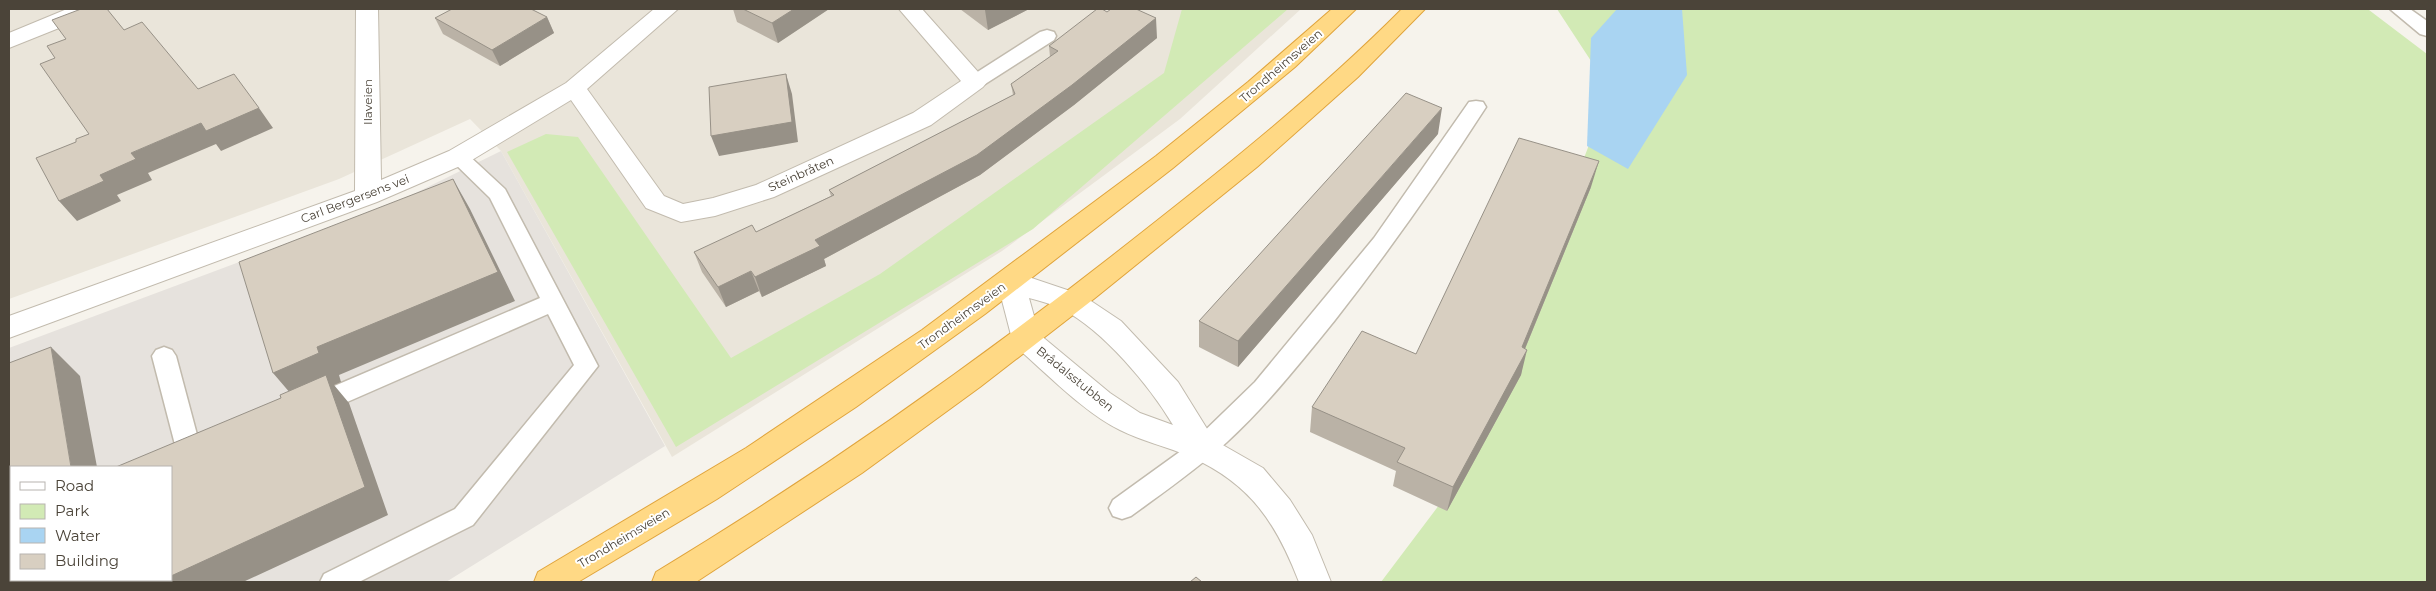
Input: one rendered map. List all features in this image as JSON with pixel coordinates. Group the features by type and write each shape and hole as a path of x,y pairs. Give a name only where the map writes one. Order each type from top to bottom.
{"highway":[{"name":"Trondheimsveien","path":"550,582 758,457 922,346 1011,281 1243,100 1345,9"},
{"path":"668,582 890,439 1026,339 1241,168 1339,83 1414,9"}],"street":[{"path":"9,41 86,9"},
{"name":"Ilaveien","path":"367,9 368,196"},
{"name":"Carl Bergersens vei","path":"9,327 368,196 458,157 574,88 667,9"},
{"path":"910,9 975,82"},
{"name":"Steinbråten","path":"574,88 656,202 681,212 715,207 765,191 922,119 975,82"},
{"name":"Brådalsstubben","path":"1011,281 1072,302 1111,329 1168,390 1203,449"},
{"name":"Brådalsstubben","path":"1011,281 1026,339 1100,401 1129,421 1203,449 1252,478 1280,509 1301,545 1315,582"}],"lane":[{"path":"2399,9 2427,30"},
{"path":"9,45 32,31"},
{"path":"975,82 1047,36"},
{"path":"1122,508 1203,449 1258,395 1360,273 1476,107"},
{"path":"333,582 464,517 586,366 498,194 458,157"},
{"path":"291,416 553,302"},
{"path":"164,356 192,460 218,448"}],"shaded area":[{"path":"9,9 1301,9 1180,119 1002,251 672,457 501,151 470,119 339,179 9,299"},
{"path":"501,151 665,446 446,582 9,582 9,348 387,207"}],"green space":[{"path":"1182,9 1288,9 1033,229 676,447 507,152 546,134 578,137 731,358 880,274 1164,73"},
{"path":"1557,9 2369,10 2427,54 2427,582 1381,582 1464,472 1610,90"}],"water":[{"path":"1617,9 1682,9 1687,75 1628,169 1587,146 1591,38"}],"building":[{"path":"81,9 107,9 124,30 142,22 198,89 234,74 259,108 206,131 201,123 131,153 136,159 100,175 104,181 59,201 36,158 76,142 76,139 89,134 40,64 55,58 47,46 66,39 52,20"},
{"path":"452,9 531,9 547,17 492,50 435,18"},
{"path":"743,9 794,9 772,23"},
{"path":"1097,9 1107,12 1111,9 1136,9 1156,18 1072,85 977,155 815,240 820,246 755,277 751,271 718,287 694,252 752,225 756,232 834,195 829,190 1015,94 1011,84 1058,51 1049,46"},
{"path":"786,74 792,122 711,136 709,87"},
{"path":"1406,93 1442,108 1238,341 1199,321"},
{"path":"1519,138 1599,161 1522,347 1527,350 1453,487 1397,462 1405,448 1312,407 1362,331 1416,354"},
{"path":"453,179 498,272 317,347 319,353 273,373 239,262"},
{"path":"51,347 71,466 10,466 10,581 160,581 9,582 9,363"},
{"path":"326,375 365,487 172,576 172,466 118,466 281,398 280,395"},
{"path":"1196,577 1202,582 1190,582"}]}
